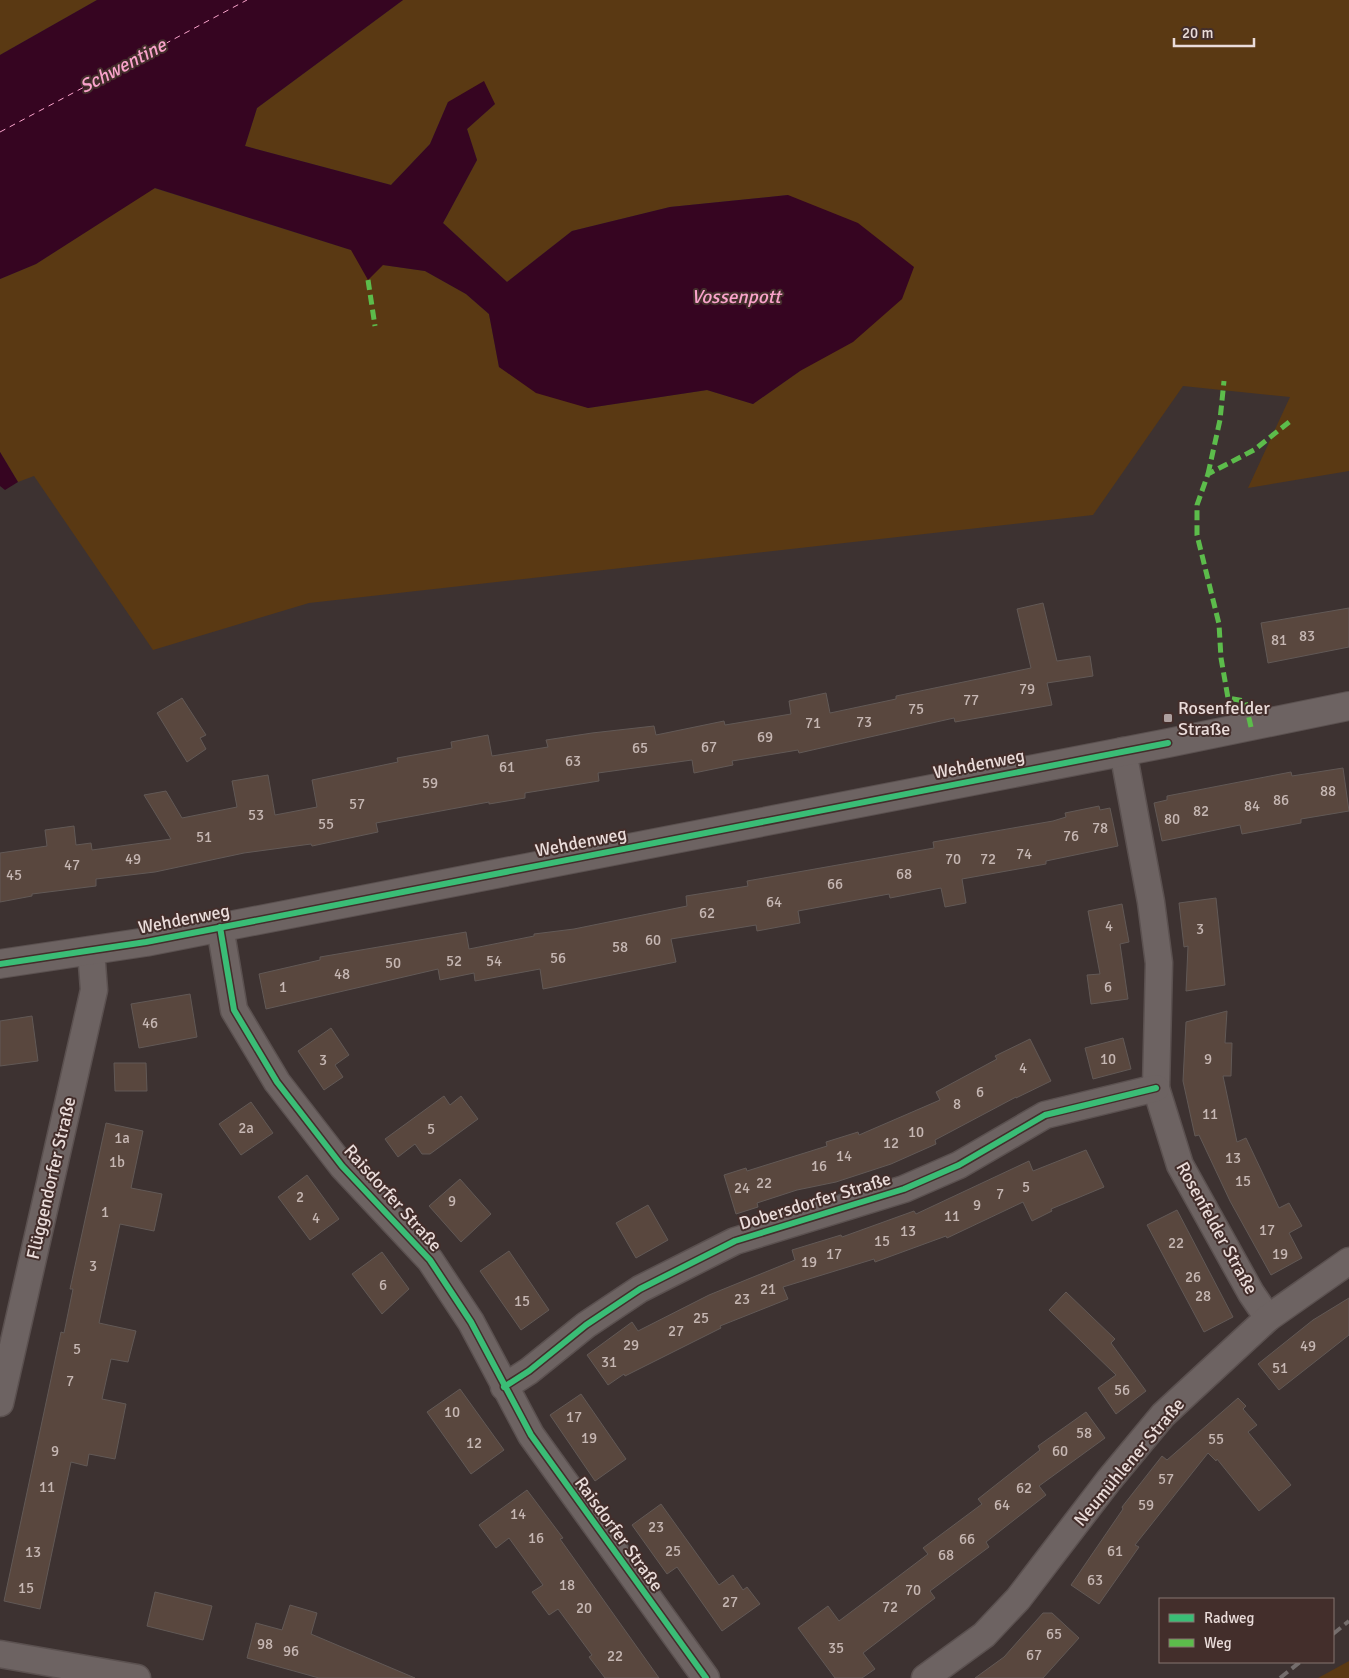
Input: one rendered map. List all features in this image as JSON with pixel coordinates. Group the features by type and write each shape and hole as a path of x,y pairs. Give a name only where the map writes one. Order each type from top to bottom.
{"main road":[{"name":"Wehdenweg","path":"0,964 91,951 220,927 1349,706"}],"street":[{"name":"Rosenfelder Straße","path":"1123,751 1151,902 1159,963 1156,1088 1180,1165 1251,1293 1268,1318"},
{"name":"Raisdorfer Straße","path":"220,927 234,1010 277,1082 342,1166 430,1260 471,1322 531,1435 706,1678"},
{"name":"Flüggendorfer Straße","path":"0,1403 94,990 91,951"},
{"name":"Dobersdorfer Straße","path":"504,1387 529,1371 586,1325 640,1289 706,1254 736,1241 904,1189 959,1165 1045,1115 1156,1088"},
{"name":"Neumühlener Straße","path":"925,1678 984,1635 1018,1600 1108,1480 1163,1415 1268,1318 1349,1261"},
{"path":"0,1654 137,1678"}],"shaded area":[{"path":"0,0 97,0 0,55"},
{"path":"403,0 1349,0 1349,471 1248,488 1290,397 1183,386 1093,515 309,603 153,650 34,476 18,482 0,452 0,279 36,264 154,188 351,250 383,265 425,271 466,294 489,314 499,367 588,408 707,390 753,404 800,371 788,195 670,207 572,231 507,282 443,223 477,160 467,129 495,104 448,102 430,144 391,185 245,146 257,108"},
{"path":"1349,1661 1349,1678 1318,1678"}],"water":[{"path":"97,0 403,0 257,108 245,146 391,185 430,144 448,102 484,81 495,104 467,129 477,160 443,223 507,282 572,231 670,207 788,195 858,223 914,267 902,299 853,342 800,371 753,404 707,390 588,408 536,393 499,367 489,314 466,294 425,271 383,265 368,280 351,250 155,188 36,264 0,279 0,55"},
{"path":"0,452 18,482 5,490 0,486"}],"building":[{"path":"1043,603 1057,661 1090,656 1093,676 1047,683 1052,705 955,722 954,718 799,753 798,750 732,761 733,765 694,773 692,760 598,773 599,781 525,793 525,798 489,804 489,802 376,823 378,832 312,846 311,844 244,853 155,872 96,879 96,886 32,894 32,896 0,902 0,853 47,846 45,830 74,826 76,845 91,843 92,850 171,839 144,795 166,791 182,818 237,807 232,781 268,775 275,815 317,807 312,780 398,762 397,758 452,748 451,742 488,735 492,756 548,747 546,740 592,733 654,726 656,735 724,721 725,725 791,714 789,701 826,693 830,713 896,699 896,696 1031,668 1017,609"},
{"path":"1349,608 1349,647 1268,663 1261,623"},
{"path":"182,698 206,735 200,738 206,749 187,762 157,713"},
{"path":"1343,768 1349,811 1301,819 1301,823 1242,834 1240,825 1162,841 1154,803 1167,800 1167,796 1291,772 1292,776"},
{"path":"1099,806 1100,810 1110,808 1118,846 1046,861 1046,864 962,879 966,903 945,907 941,888 890,898 889,894 798,911 800,923 757,931 756,925 671,939 676,962 543,989 540,969 475,981 474,973 440,980 438,969 266,1009 259,974 320,960 320,957 466,932 469,949 534,936 534,934 574,929 687,906 686,896 748,886 747,881 934,848 933,842 1053,821 1066,817 1065,813"},
{"path":"1216,898 1225,985 1186,991 1188,946 1184,947 1179,903"},
{"path":"1122,904 1129,942 1120,944 1128,999 1091,1004 1087,975 1100,974 1088,911"},
{"path":"190,994 197,1037 139,1048 131,1004"},
{"path":"1227,1011 1225,1043 1232,1043 1231,1076 1223,1076 1237,1142 1246,1138 1279,1208 1289,1203 1302,1226 1289,1233 1302,1258 1271,1275 1230,1201 1199,1135 1195,1136 1183,1081 1186,1022"},
{"path":"32,1016 38,1061 0,1066 0,1021"},
{"path":"331,1028 349,1055 335,1065 343,1077 324,1090 298,1051"},
{"path":"1123,1038 1131,1069 1093,1079 1085,1048"},
{"path":"1030,1039 1051,1081 1016,1097 935,1140 936,1144 891,1164 836,1182 797,1190 757,1203 758,1207 736,1214 724,1175 746,1168 747,1171 827,1146 826,1142 858,1132 859,1135 940,1100 936,1092 997,1059 995,1056"},
{"path":"114,1063 146,1063 147,1091 115,1091"},
{"path":"444,1096 450,1105 461,1096 478,1119 430,1154 422,1154 415,1144 398,1157 385,1139"},
{"path":"251,1102 273,1133 241,1155 219,1124"},
{"path":"106,1123 143,1131 131,1188 162,1194 154,1231 120,1224 99,1323 136,1331 128,1362 111,1359 102,1399 126,1404 115,1459 89,1454 87,1466 71,1462 40,1609 4,1601 61,1332 64,1333 73,1289 70,1289"},
{"path":"1086,1150 1104,1187 1051,1209 1052,1211 1032,1221 1023,1202 947,1238 946,1236 875,1262 874,1259 783,1287 788,1299 720,1326 721,1328 625,1376 624,1374 608,1385 587,1355 632,1322 638,1331 709,1295 795,1260 792,1250 841,1235 842,1237 914,1211 916,1214 1029,1161 1033,1171"},
{"path":"307,1175 339,1219 310,1240 278,1197"},
{"path":"460,1179 491,1214 461,1242 429,1206"},
{"path":"648,1205 668,1240 636,1258 616,1223"},
{"path":"1177,1210 1233,1317 1204,1332 1147,1225"},
{"path":"509,1251 549,1310 521,1330 480,1271"},
{"path":"382,1252 409,1289 382,1314 352,1274"},
{"path":"1066,1292 1115,1339 1111,1343 1146,1391 1116,1414 1098,1388 1116,1375 1049,1310"},
{"path":"1349,1298 1349,1335 1279,1390 1258,1364 1313,1320"},
{"path":"460,1389 504,1450 471,1474 427,1412"},
{"path":"581,1394 626,1459 595,1481 550,1415"},
{"path":"1238,1398 1246,1406 1243,1409 1257,1425 1248,1432 1291,1485 1259,1511 1217,1459 1216,1461 1208,1453 1135,1545 1139,1547 1099,1604 1071,1585 1123,1509 1122,1507 1162,1456 1167,1460"},
{"path":"1086,1412 1105,1438 1039,1486 1046,1495 986,1542 989,1547 930,1591 935,1598 863,1653 875,1669 862,1678 835,1678 798,1628 828,1606 839,1621 928,1554 923,1548 982,1504 978,1499 1040,1450 1038,1446"},
{"path":"527,1490 563,1538 560,1539 659,1678 605,1678 589,1657 592,1655 558,1609 549,1615 532,1592 543,1585 509,1538 496,1548 479,1525"},
{"path":"661,1504 719,1585 733,1575 743,1590 747,1587 760,1604 722,1631 677,1567 667,1574 632,1525"},
{"path":"155,1592 212,1606 203,1640 147,1626"},
{"path":"290,1605 317,1613 311,1634 415,1678 319,1678 247,1658 256,1623 282,1630"},
{"path":"1043,1613 1052,1613 1079,1638 1043,1678 975,1678 1004,1657"}],"ferry route":[{"path":"0,132 247,0"}],"railway":[{"path":"1334,1633 1349,1621"},
{"path":"1280,1678 1299,1663"}],"marked path":[{"path":"368,280 375,326"},
{"path":"1208,474 1220,420 1224,381"},
{"path":"1251,727 1245,701 1228,698 1221,658 1219,624 1197,535 1197,505 1208,474 1254,450 1293,419"}],"cycle path":[{"path":"0,964 146,942 1168,743"},
{"path":"220,927 234,1010 277,1082 342,1166 430,1260 471,1322 531,1435 706,1678"},
{"path":"504,1387 529,1371 586,1325 640,1289 735,1241 904,1189 959,1165 1045,1115 1156,1088"}],"place":[{"name":"Rosenfelder Straße","path":"1168,718"}],"water label":[{"name":"Schwentine","path":"123,66"},
{"name":"Vossenpott","path":"736,297"}]}
